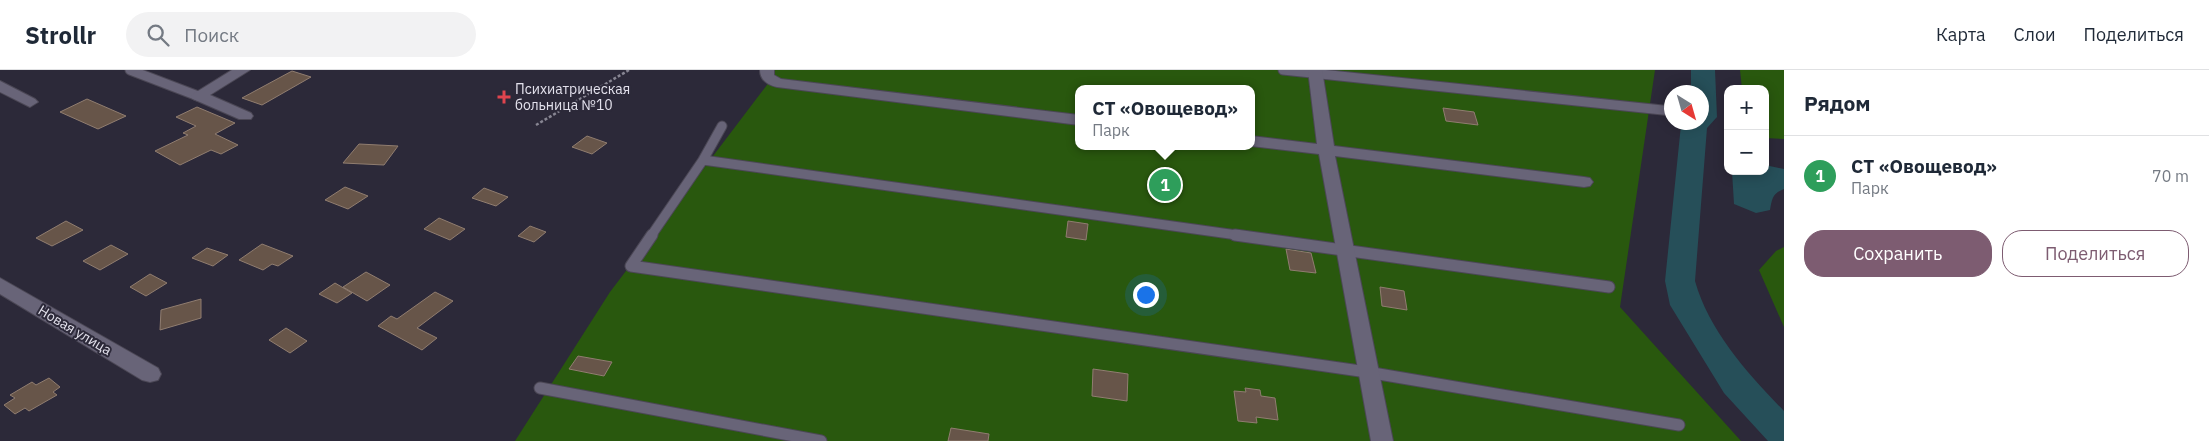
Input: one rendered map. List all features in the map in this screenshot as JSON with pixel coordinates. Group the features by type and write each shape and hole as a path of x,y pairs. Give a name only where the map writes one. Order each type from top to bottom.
{"street":[{"path":"198,96 243,70"},
{"path":"767,70 766,75 778,83 1075,120"},
{"path":"1315,72 1326,150 1367,372 1382,441"},
{"path":"0,86 30,102"},
{"path":"198,96 245,116"},
{"path":"1255,141 1584,182"},
{"name":"Новая улица","path":"0,285 150,374"}],"lane":[{"path":"130,70 198,96"},
{"path":"1283,70 1664,109"},
{"path":"722,126 703,160 631,266 1367,372 1679,425"},
{"path":"703,160 1344,248 1609,287"},
{"path":"540,388 821,441"}],"path":[{"path":"536,125 629,70"}],"green space":[{"path":"772,70 1655,70 1620,307 1741,441 515,441 610,292 773,77"},
{"path":"1740,70 1784,70 1784,139 1769,138 1769,85 1742,85"},
{"path":"1784,247 1784,327 1759,270 1776,251"}],"shaded area":[{"path":"1769,166 1784,169 1784,189 1777,192 1771,202 1770,210 1756,213 1734,204 1732,175 1769,175"}],"building":[{"path":"292,71 311,77 262,105 242,98"},
{"path":"87,99 126,116 98,129 60,112"},
{"path":"197,107 235,123 215,134 238,145 221,154 211,150 180,165 155,151 188,135 183,133 196,126 176,117"},
{"path":"1443,108 1474,112 1478,125 1446,121"},
{"path":"587,136 607,143 592,154 572,147"},
{"path":"359,144 398,146 384,165 343,163"},
{"path":"345,187 368,196 348,209 325,200"},
{"path":"484,188 508,197 496,206 472,198"},
{"path":"439,218 465,229 450,240 424,229"},
{"path":"66,221 83,230 52,246 36,238"},
{"path":"1068,221 1088,224 1086,240 1066,237"},
{"path":"530,226 546,232 534,242 518,236"},
{"path":"262,244 293,256 278,266 272,264 263,270 239,260"},
{"path":"111,245 128,254 100,270 83,261"},
{"path":"207,248 228,255 213,266 192,258"},
{"path":"1286,249 1311,253 1316,273 1290,270"},
{"path":"366,272 390,285 367,301 343,287"},
{"path":"150,274 167,283 146,296 130,287"},
{"path":"335,283 352,293 337,303 319,294"},
{"path":"1380,287 1404,291 1407,310 1382,306"},
{"path":"435,292 453,301 417,328 437,338 422,350 378,326 391,316 397,319"},
{"path":"201,299 201,318 160,330 161,310"},
{"path":"286,328 307,341 290,353 269,340"},
{"path":"578,356 612,362 604,376 569,369"},
{"path":"1093,369 1128,374 1127,401 1092,396"},
{"path":"49,378 60,387 53,392 57,395 29,411 25,408 15,414 4,405 15,398 10,395 32,382 36,385"},
{"path":"1245,388 1260,390 1261,396 1275,398 1278,420 1256,417 1257,423 1238,421 1234,391 1246,392"},
{"path":"951,428 989,434 988,441 948,441"}],"waterway":[{"path":"1703,70 1703,85"},
{"path":"1694,130 1680,281 1686,305 1736,384 1784,434"}],"place":[{"name":"Психиатрическая больница №10","path":"504,97"},
{"name":"СТ «Овощевод»","path":"1165,185"}]}
